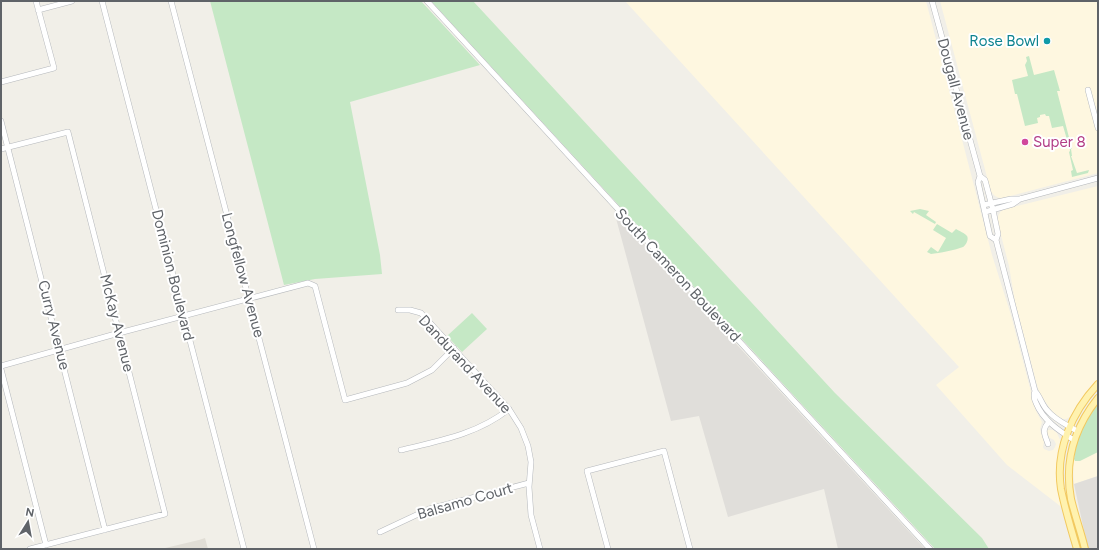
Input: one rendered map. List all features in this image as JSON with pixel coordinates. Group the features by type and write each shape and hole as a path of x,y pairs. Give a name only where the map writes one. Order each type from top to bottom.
{"main road":[{"path":"1077,549 1061,488 1060,464 1063,446 1070,426 1082,403 1098,384"},
{"path":"1085,549 1071,499 1069,473 1074,440 1077,431 1082,420 1098,398"}],"street":[{"path":"1,82 54,68 36,1"},
{"path":"38,10 72,1"},
{"name":"Dominion Boulevard","path":"102,1 244,549"},
{"name":"Longfellow Avenue","path":"171,1 314,549"},
{"name":"South Cameron Boulevard","path":"427,1 930,549"},
{"name":"Dougall Avenue","path":"932,1 980,176 978,182 990,236 996,240"},
{"path":"1088,90 1098,128"},
{"name":"Curry Avenue","path":"1,121 105,530"},
{"name":"McKay Avenue","path":"8,147 68,132 165,514 105,530"},
{"path":"1,149 8,147"},
{"name":"Dougall Avenue","path":"980,176 985,180 993,210 998,234 996,240 1036,404 1040,412 1049,422 1074,440"},
{"path":"983,205 1011,199 1020,199 1098,178"},
{"path":"985,212 1013,204 1020,199"},
{"path":"1,366 308,283 315,286 345,400 407,382 432,370 454,348"},
{"name":"Dandurand Avenue","path":"398,310 410,310 421,313 510,409 521,428 528,446 531,462 529,487 531,514 539,549"},
{"path":"1,370 46,545"},
{"name":"Dougall Avenue","path":"1034,391 1052,415 1077,431"},
{"path":"401,450 454,437 478,428 510,409"},
{"path":"1048,444 1043,432 1045,426 1049,422"},
{"path":"608,549 587,472 664,451 690,549"},
{"name":"Balsamo Court","path":"380,532 429,509 530,483"},
{"path":"30,549 105,530"}],"shaded area":[{"path":"625,1 926,1 992,255 1011,315 1036,411 1042,422 1040,429 1044,442 1043,447 1049,451 1053,450 1056,444 1054,440 1048,437 1046,431 1048,430 1053,430 1057,433 1061,442 1064,509 1007,465 936,385 959,367"},
{"path":"940,1 1098,1 1098,173 1003,198 995,196 991,192"},
{"path":"1098,186 1098,380 1077,405 1070,417 1063,419 1051,410 1040,394 1037,385 1015,302 1009,266 997,220 1001,211 1005,209"},
{"path":"614,211 925,549 838,549 824,489 728,517 699,416 671,421"},
{"path":"1098,403 1098,476 1074,484 1073,465 1077,443"},
{"path":"1098,476 1098,549 1088,549 1074,484"},
{"path":"205,538 208,549 161,549 199,540"}],"green space":[{"path":"210,1 421,1 480,65 350,102 380,255 382,274 315,279 284,285"},
{"path":"431,1 473,1 835,393 982,538 989,549 935,549"},
{"path":"1029,56 1034,75 1054,70 1060,91 1057,91 1072,149 1071,156 1077,173 1089,170 1088,173 1072,177 1071,171 1073,170 1069,152 1069,143 1063,126 1052,128 1049,116 1046,116 1045,114 1040,115 1040,117 1037,118 1038,123 1025,126 1012,80 1028,76 1025,65 1027,61 1026,57"},
{"path":"920,209 929,211 926,215 936,222 935,224 914,212 913,214 910,211"},
{"path":"937,224 952,233 956,229 965,234 968,239 965,245 960,248 943,252 931,254 927,252 931,247 938,252 946,238 933,230"},
{"path":"472,313 487,329 462,352 447,336"},
{"path":"1098,403 1098,452 1080,461 1075,461 1075,452 1082,430"}],"place":[{"name":"Rose Bowl","path":"1047,41"},
{"name":"Super 8","path":"1025,142"}]}
